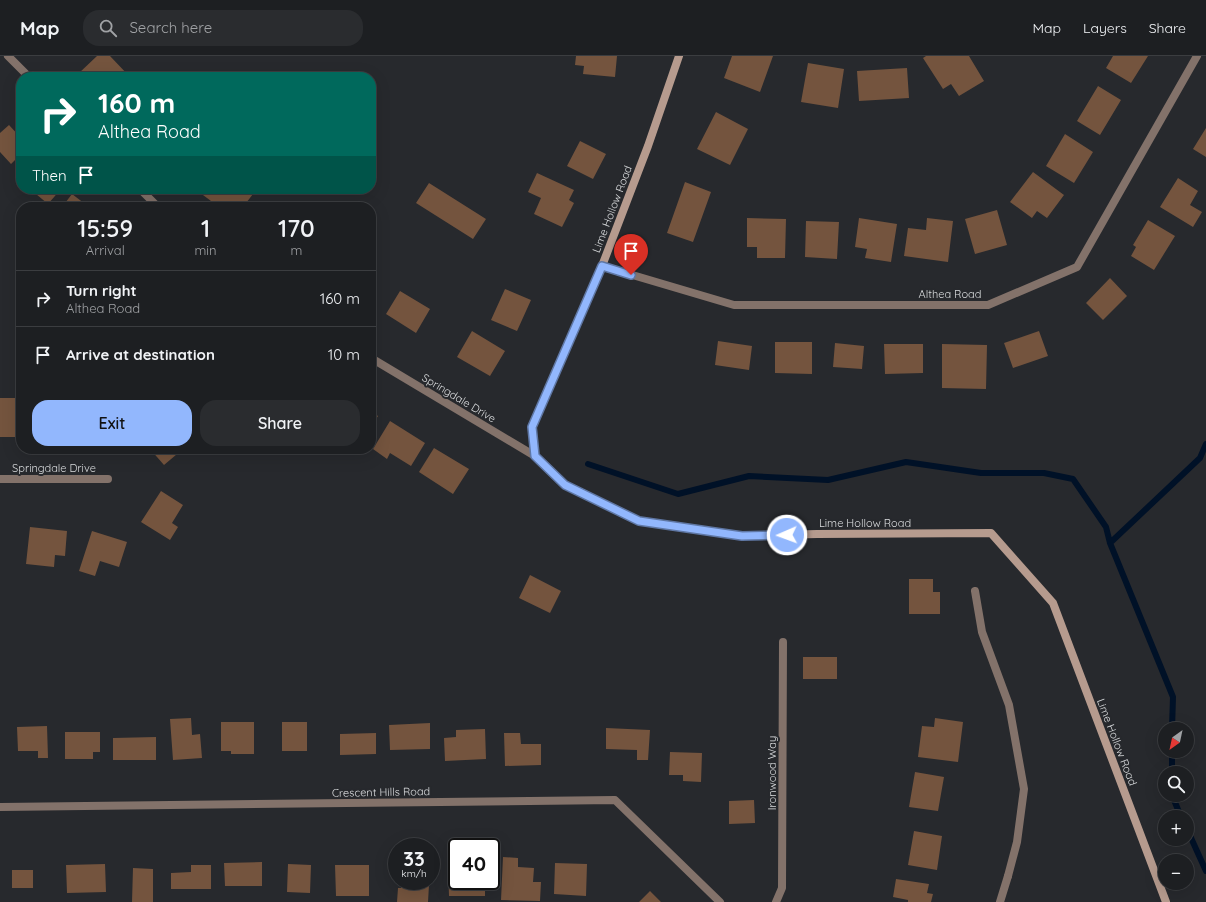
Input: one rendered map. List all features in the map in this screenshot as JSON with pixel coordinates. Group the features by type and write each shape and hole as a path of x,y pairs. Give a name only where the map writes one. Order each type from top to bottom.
{"street":[{"path":"8,56 24,72"},
{"name":"Lime Hollow Road","path":"679,56 648,146 602,266 532,427 535,456 565,485 639,521 742,536 991,533 1053,603 1166,902"},
{"name":"Althea Road","path":"602,266 734,305 988,305 1077,267 1197,56"},
{"path":"145,194 153,202"},
{"name":"Springdale Drive","path":"376,361 535,456"},
{"name":"Springdale Drive","path":"0,479 108,479"},
{"path":"975,591 982,632 1009,706 1024,789 1017,842 1000,902"},
{"name":"Ironwood Way","path":"776,902 782,888 783,642"},
{"name":"Crescent Hills Road","path":"0,807 615,800 720,902"}],"building":[{"path":"97,56 110,56 125,72 80,72"},
{"path":"576,56 617,56 615,77 583,74 584,66 575,65"},
{"path":"732,56 773,56 760,92 724,78"},
{"path":"926,56 969,56 984,81 959,96 951,84 943,89 923,58"},
{"path":"1113,56 1148,56 1131,83 1106,68"},
{"path":"808,63 844,69 838,108 801,102"},
{"path":"907,68 909,98 859,101 857,71"},
{"path":"1098,86 1121,100 1100,135 1077,121"},
{"path":"716,112 748,129 730,165 697,149"},
{"path":"9,125 16,133 16,159 11,164 0,152 0,133"},
{"path":"1206,128 1206,157 1193,149"},
{"path":"1065,134 1093,152 1074,183 1046,166"},
{"path":"580,141 606,154 593,179 567,166"},
{"path":"1033,172 1064,195 1047,218 1037,211 1032,218 1010,202"},
{"path":"537,173 574,190 569,200 574,203 562,227 534,214 541,198 528,192"},
{"path":"1178,178 1198,191 1190,205 1202,212 1193,227 1160,207"},
{"path":"685,182 711,192 693,242 667,233"},
{"path":"429,183 486,219 473,239 416,203"},
{"path":"36,194 57,194 50,202 46,202"},
{"path":"72,194 82,202 66,202"},
{"path":"253,194 247,202 212,202 203,195"},
{"path":"997,210 1007,245 975,254 965,219"},
{"path":"747,218 786,219 785,258 757,258 757,247 747,247"},
{"path":"859,218 897,224 891,262 865,258 867,249 855,247"},
{"path":"927,218 953,221 948,262 904,256 908,228 926,230"},
{"path":"1148,220 1175,236 1154,270 1131,256 1136,247 1133,245"},
{"path":"806,221 839,222 837,259 805,257"},
{"path":"1110,278 1127,296 1103,320 1086,303"},
{"path":"505,289 531,300 517,331 491,320"},
{"path":"400,291 430,309 416,333 386,314"},
{"path":"472,331 505,351 490,376 457,357"},
{"path":"1039,331 1048,356 1013,368 1004,343"},
{"path":"718,341 752,346 749,370 715,365"},
{"path":"775,342 812,342 812,374 775,373"},
{"path":"835,343 864,346 862,369 833,367"},
{"path":"884,344 923,344 923,373 885,374"},
{"path":"942,344 987,345 986,389 942,388"},
{"path":"0,398 15,398 15,437 0,437"},
{"path":"390,421 425,443 411,466 390,453 387,459 376,451 376,444"},
{"path":"434,448 469,469 453,494 419,472"},
{"path":"154,454 177,454 164,465"},
{"path":"161,491 183,505 172,523 178,527 170,540 141,522"},
{"path":"30,527 67,531 65,556 55,555 54,567 26,564"},
{"path":"92,531 127,542 119,567 100,561 95,576 79,571"},
{"path":"530,575 561,591 550,613 519,598"},
{"path":"909,579 933,579 933,592 940,592 940,614 909,614"},
{"path":"803,657 837,657 837,679 803,679"},
{"path":"191,718 192,735 200,734 202,758 173,760 170,719"},
{"path":"935,718 963,722 958,762 918,757 922,726 934,727"},
{"path":"221,722 254,722 254,754 231,754 231,751 221,751"},
{"path":"282,722 307,722 307,751 282,751"},
{"path":"430,723 430,749 390,750 389,725"},
{"path":"47,726 48,758 38,758 38,751 18,751 17,727"},
{"path":"606,728 650,730 648,760 637,760 637,750 606,749"},
{"path":"485,729 486,759 445,761 444,738 456,737 456,730"},
{"path":"65,732 100,732 100,752 93,752 93,759 65,759"},
{"path":"376,733 376,754 340,755 340,734"},
{"path":"504,733 520,733 521,744 541,744 541,765 505,766"},
{"path":"156,737 156,760 113,760 113,738"},
{"path":"670,752 702,753 701,782 683,781 683,775 669,775"},
{"path":"915,772 944,777 938,811 909,807"},
{"path":"754,800 755,823 729,824 729,801"},
{"path":"914,831 942,836 937,870 908,865"},
{"path":"503,857 518,858 518,867 534,868 533,882 541,882 540,901 501,900"},
{"path":"262,862 262,886 225,886 224,863"},
{"path":"555,863 587,864 586,896 554,894"},
{"path":"105,864 106,892 67,893 66,865"},
{"path":"288,864 311,865 310,893 287,892"},
{"path":"191,865 211,865 211,889 171,889 171,873 191,872"},
{"path":"335,865 369,865 369,896 336,896"},
{"path":"133,868 153,869 153,902 132,902"},
{"path":"12,870 33,870 33,888 12,888"},
{"path":"896,879 929,884 927,893 933,894 931,902 908,902 908,900 893,897"},
{"path":"398,890 429,890 428,902 397,902"},
{"path":"449,890 485,890 485,896 449,896"},
{"path":"650,891 661,902 639,902"}],"waterway":[{"path":"1110,543 1200,458 1206,444"},
{"path":"588,464 678,494 749,476 828,480 906,462 981,473 1044,473 1073,479 1106,527 1110,543 1173,697 1172,722"},
{"path":"1172,758 1172,766"},
{"path":"1175,802 1178,810"},
{"path":"1194,844 1206,871"}],"route":[{"path":"631,275 602,266 532,427 535,456 565,485 639,521 742,536 787,535"}]}
